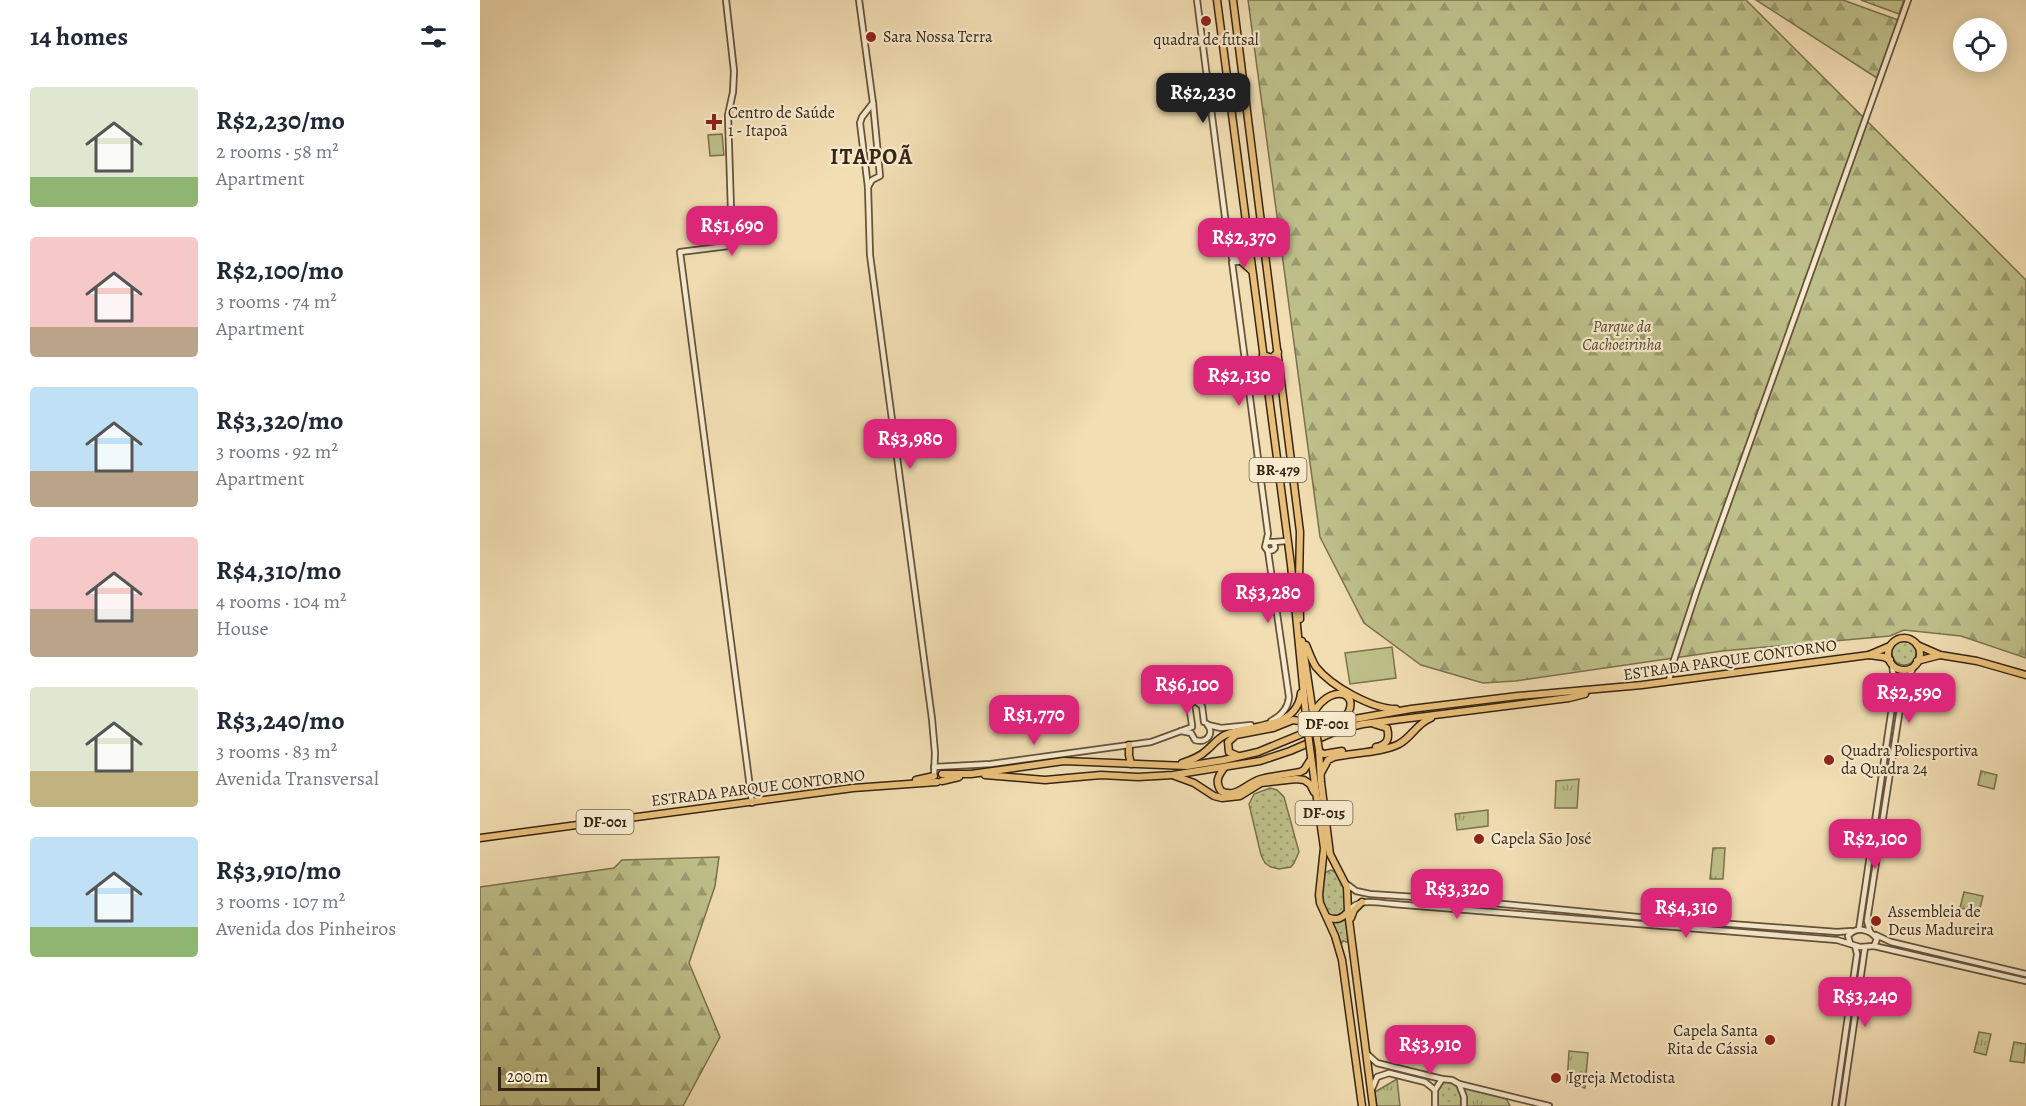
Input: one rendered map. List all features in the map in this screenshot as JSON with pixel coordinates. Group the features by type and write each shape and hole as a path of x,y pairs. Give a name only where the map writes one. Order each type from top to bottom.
{"main road":[{"name":"BR-479","path":"1217,0 1288,543 1307,724"},
{"name":"BR-479","path":"1233,0 1300,532 1299,588 1302,636 1319,751"},
{"path":"1233,113 1238,108 1247,109"},
{"path":"1249,246 1236,260 1252,270"},
{"path":"1263,355 1272,358 1278,352"},
{"path":"1302,636 1316,667 1343,689 1372,705 1391,709 1411,709"},
{"name":"DF-001","path":"1890,646 1894,640 1909,638 1917,645 1940,655 1977,661 2026,675"},
{"path":"1916,663 1919,650 1917,645"},
{"name":"ESTRADA PARQUE CONTORNO","path":"1869,655 1890,646"},
{"path":"1890,646 1888,656 1891,662"},
{"name":"ESTRADA PARQUE CONTORNO","path":"1594,691 1869,655 1884,657 1891,662"},
{"name":"DF-001","path":"1891,662 1901,669 1906,669 1940,655"},
{"path":"1176,766 1199,756 1225,735 1267,725 1285,718 1297,707 1301,698 1303,680"},
{"name":"DF-001","path":"1131,764 1176,766 1240,756 1277,745 1326,724 1411,709 1518,696 1594,691"},
{"name":"DF-001","path":"1225,768 1260,761 1341,729 1363,724 1569,699 1594,691"},
{"path":"1314,712 1326,696 1336,693 1344,694 1350,699 1352,706 1349,714 1342,721"},
{"path":"1320,775 1328,760 1334,757 1390,749 1410,736 1425,720 1443,714"},
{"path":"1225,768 1217,778 1218,786 1221,791 1231,794 1263,778 1304,770 1311,757 1307,724 1293,720 1273,728 1236,735 1228,742 1227,748 1229,752 1240,756"},
{"path":"1319,751 1324,754 1383,746 1389,734 1387,728 1380,724 1363,724"},
{"path":"1129,745 1131,764"},
{"name":"DF-015","path":"1319,751 1330,854 1345,882 1348,897 1373,1106"},
{"name":"DF-015","path":"1311,757 1324,848 1318,895 1342,960 1362,1106"},
{"name":"ESTRADA PARQUE CONTORNO","path":"480,838 1064,761 1131,764"},
{"path":"974,773 1045,780 1092,775 1138,777 1173,775 1225,768"},
{"path":"1173,775 1222,798 1240,796 1261,783 1301,779 1310,784 1319,810"},
{"path":"1320,874 1328,869 1338,872"},
{"path":"1353,950 1351,918 1354,910 1362,902"},
{"path":"1326,916 1335,920 1348,912"},
{"path":"1342,960 1343,946 1346,945 1353,950"}],"street":[{"path":"726,0 734,71 733,92 728,115 732,242 728,246 680,252 752,803"},
{"path":"859,0 880,176 869,179"},
{"path":"1197,0 1229,245 1236,260 1233,277 1271,545 1288,706 1277,718 1267,722 1221,728 1210,733 1206,740 1202,741 1195,740 1191,733 1189,705 1195,701 1202,706 1210,733"},
{"path":"1669,681 1701,579 1908,0"},
{"path":"873,103 861,123 869,179 871,267 936,753 940,766 939,778"},
{"path":"865,113 874,117"},
{"path":"1236,260 1251,259"},
{"path":"1271,545 1288,543"},
{"path":"1865,947 1843,1104 1840,1106 1835,1103 1857,950 1848,936 1856,930 1863,908 1876,826 1895,687 1891,662"},
{"path":"1870,932 1867,921 1903,689 1916,663"},
{"path":"934,767 991,764 1159,740 1200,721 1221,728"},
{"path":"1181,731 1191,733"},
{"path":"936,753 934,767 939,778"},
{"path":"1884,770 1887,772 1891,770"},
{"path":"1882,779 1886,776 1889,780"},
{"path":"1868,874 1870,877 1875,875"},
{"path":"1866,884 1870,880 1873,885"},
{"path":"1345,882 1356,891 1393,896 1734,925 1838,932 1856,930 1870,932 1891,942 2026,975"},
{"path":"1393,896 1390,899 1393,904"},
{"path":"1348,912 1351,907 1362,902 1837,940 1865,947 1874,946 2026,981"},
{"path":"1504,912 1509,909 1506,904"},
{"path":"1518,914 1515,909 1519,905"},
{"path":"1664,926 1667,921 1665,919"},
{"path":"1675,927 1676,920"},
{"path":"1734,925 1736,932"},
{"path":"1759,933 1763,927"},
{"path":"1874,946 1876,936"},
{"path":"2001,975 2004,971 2002,968"},
{"path":"2011,978 2010,974 2014,972"},
{"path":"1850,1005 1852,1008 1857,1006"},
{"path":"1849,1014 1856,1015"},
{"path":"1366,1052 1368,1057 1377,1063 1550,1106"},
{"path":"1371,1092 1377,1077 1389,1072 1425,1082 1435,1090"},
{"path":"1435,1106 1435,1090 1442,1079"},
{"path":"1459,1084 1463,1092 1464,1106"}],"green space":[{"name":"Parque da Cachoeirinha","path":"1248,0 1746,0 2026,280 2026,658 1961,636 1904,630 1890,636 1722,651 1515,681 1483,683 1421,665 1364,623 1320,537"},
{"path":"1756,0 1843,0 1898,20 1877,78"},
{"path":"1861,0 1904,0 1899,14"},
{"path":"722,134 724,155 710,156 708,135"},
{"path":"1904,641 1913,644 1916,653 1913,662 1904,665 1895,662 1892,653 1895,644"},
{"path":"1392,647 1396,678 1350,684 1345,653"},
{"path":"1981,771 1997,775 1994,789 1978,785"},
{"path":"1579,779 1577,808 1555,808 1556,781"},
{"path":"1270,788 1277,790 1284,797 1299,852 1291,867 1279,869 1271,867 1265,863 1261,855 1249,804 1254,794"},
{"path":"1488,810 1488,826 1457,830 1455,814"},
{"path":"1713,848 1725,848 1723,879 1710,879"},
{"path":"719,857 715,886 689,963 720,1037 683,1106 480,1106 480,887 614,868 622,860"},
{"path":"1331,870 1340,877 1345,888 1347,911 1339,918 1327,915 1322,897 1322,877"},
{"path":"1964,892 1983,896 1979,912 1960,908"},
{"path":"1346,915 1350,943 1343,941 1340,946 1330,919"},
{"path":"1979,1032 1991,1034 1986,1055 1974,1052"},
{"path":"2014,1042 2026,1044 2024,1063 2010,1061"},
{"path":"1569,1051 1588,1053 1585,1088 1567,1083"},
{"path":"1397,1079 1400,1106 1377,1106 1375,1092"},
{"path":"1443,1081 1457,1083 1462,1093 1462,1106 1437,1106 1436,1091"},
{"path":"1463,1087 1505,1096 1510,1106 1467,1106"}],"place":[{"name":"quadra de futsal","path":"1206,21"},
{"name":"Sara Nossa Terra","path":"871,37"},
{"name":"Centro de Saúde 1 - Itapoã","path":"714,122"},
{"name":"Quadra Poliesportiva da Quadra 24","path":"1829,760"},
{"name":"Capela São José","path":"1479,839"},
{"name":"Assembleia de Deus Madureira","path":"1876,921"},
{"name":"Capela Santa Rita de Cássia","path":"1770,1040"},
{"name":"Igreja Metodista","path":"1556,1078"}],"district":[{"name":"ITAPOÃ","path":"872,157"}]}
